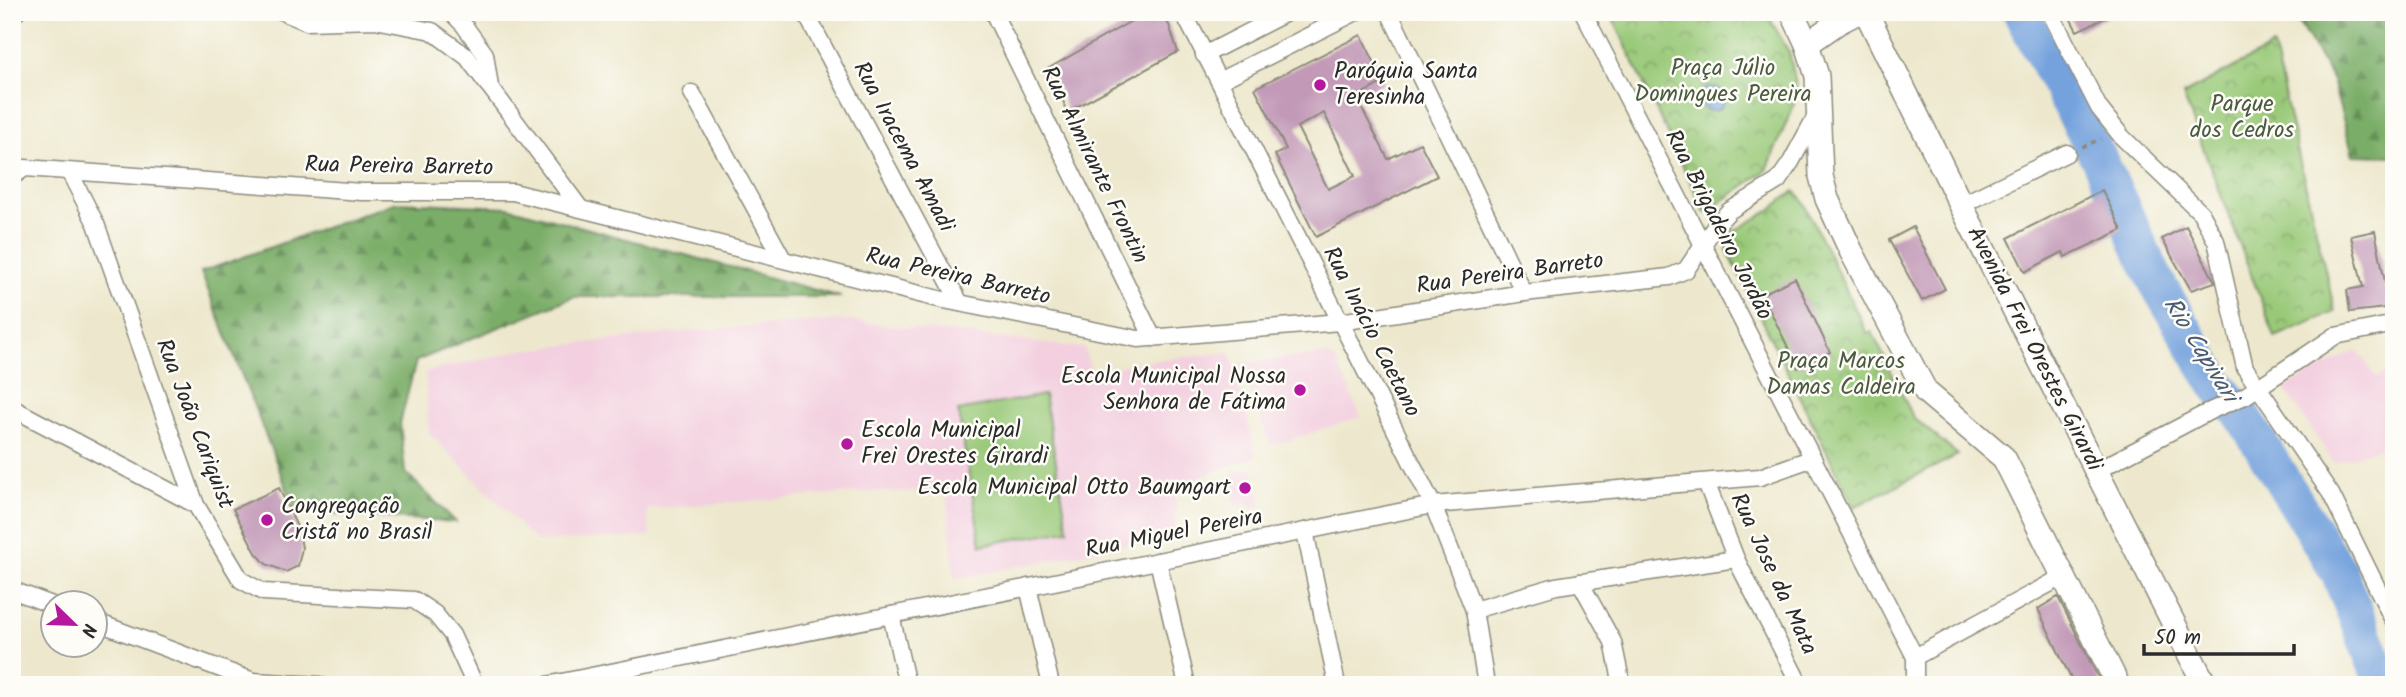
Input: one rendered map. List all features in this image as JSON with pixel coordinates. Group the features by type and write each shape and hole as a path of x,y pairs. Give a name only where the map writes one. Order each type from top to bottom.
{"main road":[{"path":"1792,12 1807,44 1817,76 1821,176 1827,199 1851,251 1926,392 2004,458 2118,685"},
{"path":"1807,44 1858,12"},
{"name":"Avenida Frei Orestes Girardi","path":"1866,12 2205,685"}],"street":[{"path":"283,12 307,22 375,20 432,31 467,57 580,208"},
{"path":"451,12 485,54 490,88"},
{"name":"Rua Iracema Amadi","path":"805,12 960,303"},
{"name":"Rua Almirante Frontin","path":"993,12 1153,338"},
{"name":"Rua Inácio Caetano","path":"1183,12 1433,505 1474,610 1486,685"},
{"path":"1204,55 1288,12"},
{"path":"1219,81 1356,12"},
{"path":"1389,12 1524,293"},
{"name":"Rua Brigadeiro Jordão","path":"1583,12 1915,657 1915,685"},
{"path":"2050,12 2099,108 2122,137 2201,213 2216,241 2251,392 2331,494 2394,622"},
{"path":"692,93 783,259"},
{"name":"Rua Pereira Barreto","path":"12,177 25,168 362,192 513,192 960,303 1138,339 1340,322 1524,293 1669,277 1686,270 1716,225 1729,211 1778,181 1819,108"},
{"path":"1961,205 2069,152"},
{"name":"Rua João Cariquist","path":"70,173 96,224 196,505 241,580 264,592 414,600 435,614 452,635 475,685"},
{"path":"2096,471 2251,392 2335,335 2394,326"},
{"path":"12,408 196,505"},
{"name":"Rua Miguel Pereira","path":"547,685 1433,505 1760,477 1813,458"},
{"name":"Rua Jose da Mata","path":"1706,481 1737,559 1800,685"},
{"path":"1305,531 1338,685"},
{"path":"1474,610 1556,586 1737,559"},
{"path":"1158,561 1187,685"},
{"path":"1915,657 2064,576"},
{"path":"1580,582 1613,642 1622,685"},
{"path":"1028,587 1051,685"},
{"path":"12,590 38,600"},
{"path":"891,615 906,685"},
{"path":"108,626 253,681 320,685"}],"path":[{"path":"2069,152 2101,139"}],"shaded area":[{"name":"Escola Municipal Frei Orestes Girardi","path":"841,320 1084,348 1092,374 1138,362 1231,352 1256,456 1176,486 1175,535 955,579 946,491 866,492 647,509 650,536 537,542 429,433 425,372 522,350 702,330"},
{"path":"2357,350 2377,378 2394,370 2394,443 2334,463 2284,388"},
{"name":"Escola Municipal Nossa Senhora de Fátima","path":"1325,354 1336,360 1361,417 1271,446 1240,363"},
{"name":"Escola Municipal Otto Baumgart","path":"1253,468 1262,505 1253,508 1248,503 1235,505 1230,474"}],"green space":[{"name":"Praça Júlio Domingues Pereira","path":"1610,12 1766,12 1789,52 1798,94 1767,170 1705,213"},
{"path":"2292,12 2394,12 2394,156 2353,155 2331,76"},
{"name":"Parque dos Cedros","path":"2273,46 2335,312 2275,337 2183,95"},
{"name":"Praça Marcos Damas Caldeira","path":"1794,191 1801,197 1867,333 1872,332 1913,417 1958,455 1854,507 1727,250 1731,233 1769,211"},
{"path":"397,202 508,207 841,297 573,297 416,361 400,423 405,472 456,522 296,512 201,272"},
{"path":"1044,395 1068,530 981,545 958,411"}],"water":[{"path":"1712,87 1721,90 1724,99 1721,108 1712,111 1703,108 1700,99 1703,90"}],"building":[{"path":"1147,12 1160,12 1169,25 1178,52 1067,112 1059,89 1044,71"},
{"path":"2067,12 2118,12 2077,31"},
{"path":"1361,35 1384,82 1356,97 1388,159 1420,143 1437,176 1316,237 1275,155 1286,149 1255,88","holes":["1324,113 1355,176 1328,189 1297,127"]},
{"path":"2102,190 2122,230 2065,257 2063,252 2025,272 2008,238"},
{"path":"2186,226 2215,282 2191,290 2162,239"},
{"path":"1913,227 1945,289 1922,301 1889,240"},
{"path":"2375,231 2385,282 2394,281 2394,307 2350,312 2347,290 2363,287 2351,236"},
{"path":"1795,278 1830,352 1798,368 1762,294"},
{"name":"Congregação Cristã no Brasil","path":"279,488 299,531 302,548 298,566 286,572 266,564 256,553 233,509"},
{"path":"2058,597 2102,685 2074,685 2038,609"}],"waterway":[{"name":"Rio Capivari","path":"2021,12 2098,157 2157,283 2215,382 2243,416 2339,573 2384,685"}],"place":[{"name":"Paróquia Santa Teresinha","path":"1320,85"},
{"name":"Escola Municipal Nossa Senhora de Fátima","path":"1300,390"},
{"name":"Escola Municipal Frei Orestes Girardi","path":"847,444"},
{"name":"Escola Municipal Otto Baumgart","path":"1245,488"},
{"name":"Congregação Cristã no Brasil","path":"267,520"}]}
